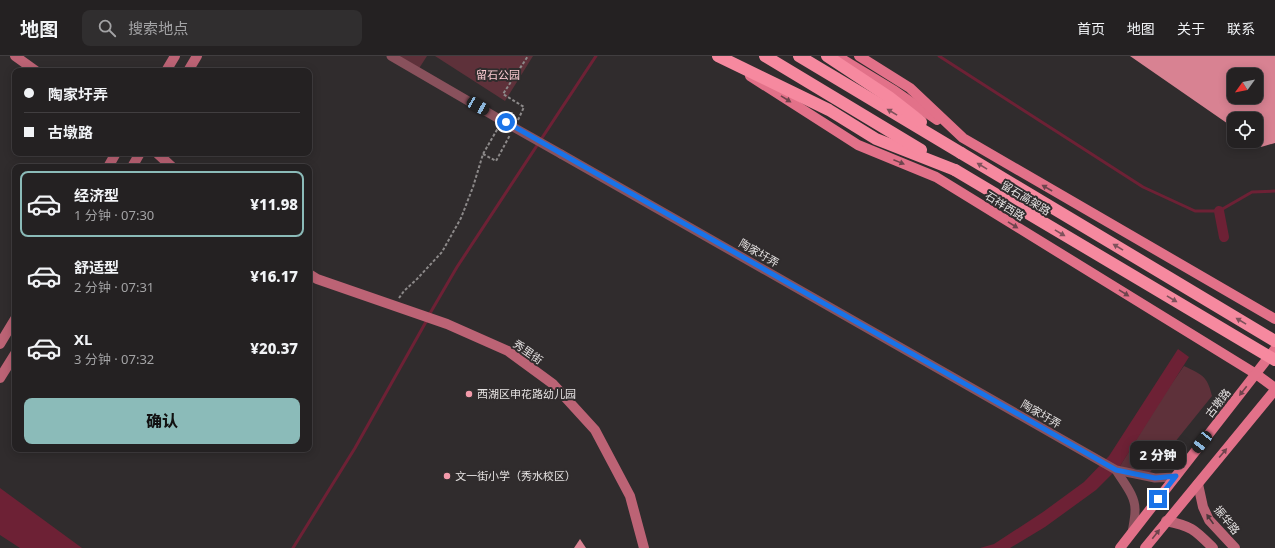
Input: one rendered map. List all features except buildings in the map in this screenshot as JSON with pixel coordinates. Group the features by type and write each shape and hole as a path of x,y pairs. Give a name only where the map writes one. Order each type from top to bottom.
{"highway":[{"path":"718,56 829,110 876,139 954,170"},
{"name":"留石高架路","path":"764,56 1275,360"},
{"name":"留石高架路","path":"799,56 1275,341"},
{"path":"826,56 889,97 961,153"}],"main road":[{"name":"石祥西路","path":"718,56 858,145 936,177 1256,374 1275,389"},
{"path":"837,56 896,91 963,138 1275,319"},
{"path":"858,56 910,88 963,138"},
{"name":"古墩路","path":"1120,548 1275,349"},
{"path":"1145,548 1275,389"}],"street":[{"path":"15,56 32,68"},
{"path":"168,68 175,56"},
{"path":"190,68 197,56"},
{"name":"陶家圩弄","path":"391,56 1116,470 1155,478 1176,476"},
{"path":"160,156 169,164"},
{"name":"秀里街","path":"312,276 317,279 447,324 508,351 553,384 595,430 630,496 644,548"},
{"path":"0,344 12,324"},
{"path":"0,378 12,359"},
{"name":"陶家圩弄","path":"1116,470 1132,496 1135,505 1132,533"},
{"name":"振华路","path":"1198,484 1203,507 1209,520 1235,548"},
{"path":"1166,521 1184,524 1197,532 1213,548"}],"path":[{"path":"524,107 503,94 528,56"},
{"path":"397,307 404,291 442,252 461,218 473,187 483,154 504,121"},
{"path":"483,154 496,161"}],"green space":[{"path":"392,56 427,56 418,70"},
{"name":"留石公园","path":"435,56 533,56 505,101"},
{"path":"1184,366 1203,376 1208,384 1212,396 1150,472 1136,473 1120,466 1165,393"}],"shaded area":[{"path":"1178,349 1189,357 1120,466 1096,490 1045,527 1010,548 980,548 994,544 1043,512 1084,482 1109,456"},
{"path":"0,488 82,548 20,548 0,535"}],"waterway":[{"path":"429,315 457,267 596,56"},
{"path":"939,56 1143,187 1195,211 1219,211 1252,192 1275,191"},
{"path":"1219,211 1224,237"},
{"path":"293,548 355,448 427,320"}],"place":[{"name":"西湖区申花路幼儿园","path":"469,394"},
{"name":"文一街小学（秀水校区）","path":"447,476"}],"route":[{"path":"506,122 1116,470 1145,477 1155,478 1176,476 1158,499"}]}
